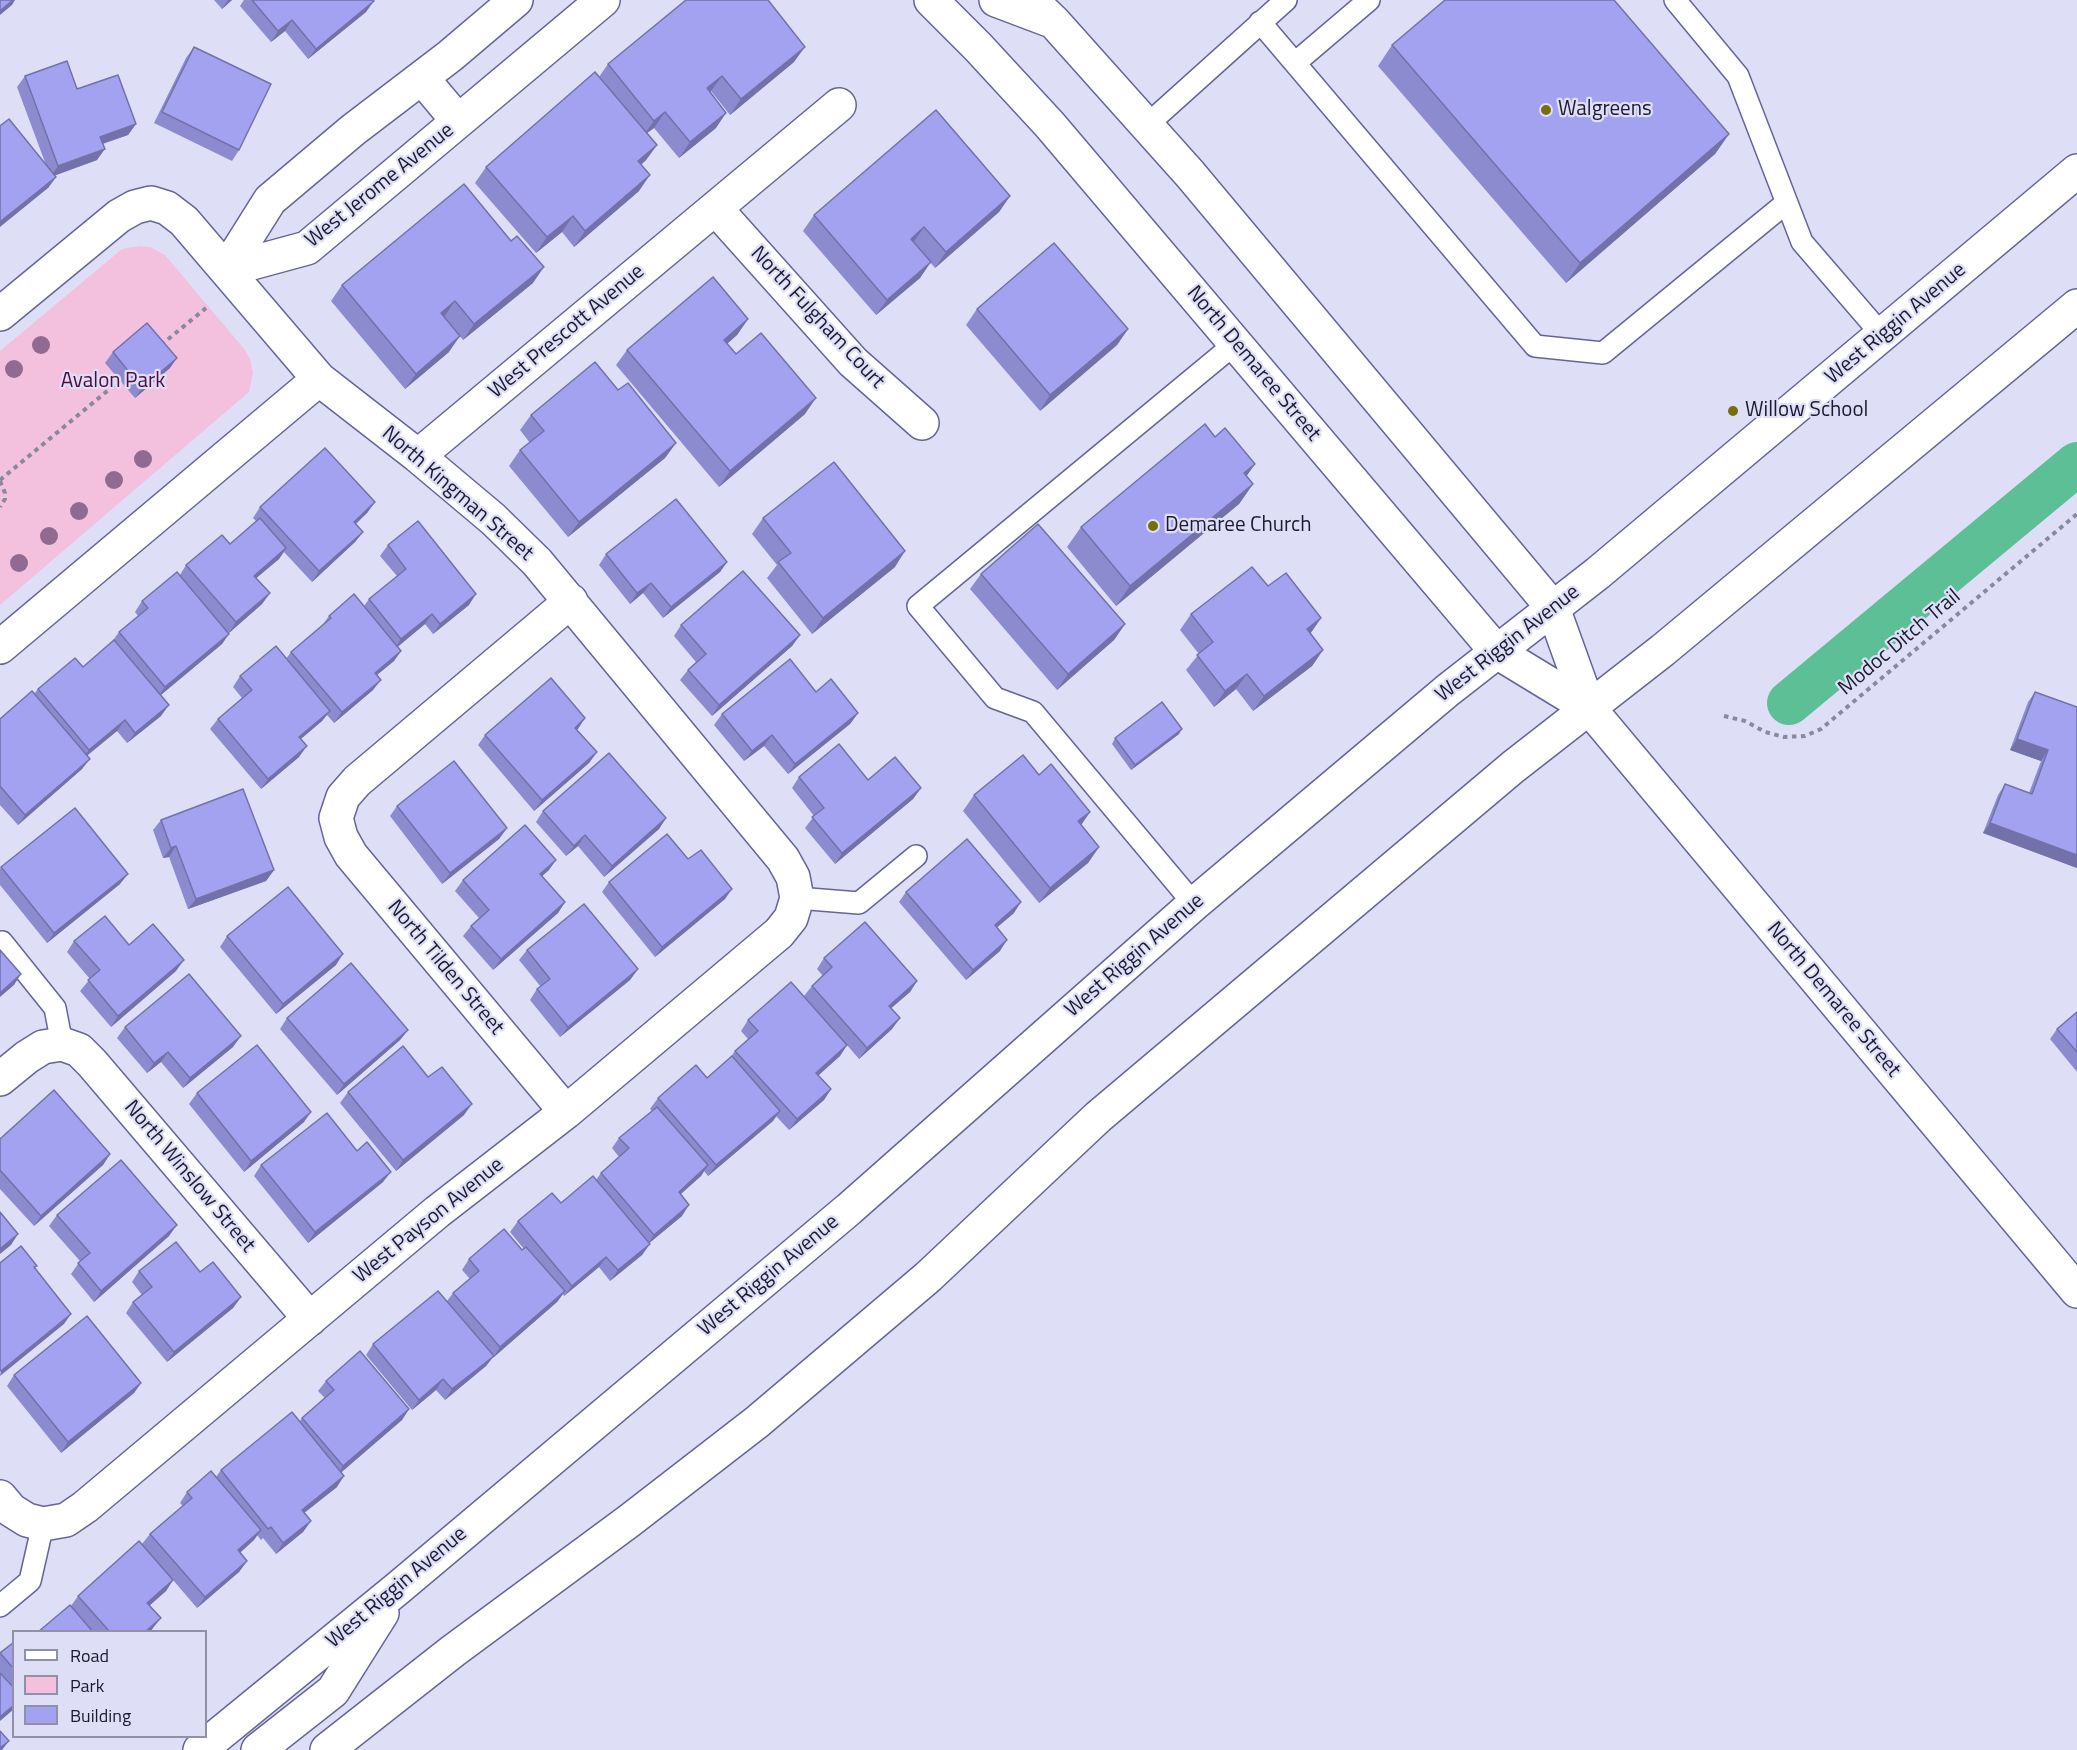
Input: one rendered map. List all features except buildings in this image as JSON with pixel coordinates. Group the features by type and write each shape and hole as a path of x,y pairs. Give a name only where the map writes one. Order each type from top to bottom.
{"main road":[{"path":"226,270 270,200 353,130 422,78 516,0"},
{"name":"West Jerome Avenue","path":"226,270 307,248 603,0"},
{"name":"North Demaree Street","path":"931,0 1050,125 1497,652 1590,708 2077,1291"},
{"path":"996,0 1042,11"},
{"name":"North Demaree Street","path":"1042,11 1147,125 1241,234 1553,608 1590,708"},
{"path":"422,78 458,121"},
{"name":"West Prescott Avenue","path":"418,456 839,105"},
{"name":"West Riggin Avenue","path":"200,1750 397,1589 849,1209 1194,904 1448,690 1606,566 2077,171"},
{"name":"North Kingman Street","path":"0,314 119,216 135,207 151,203 167,208 184,221 319,379 418,456 493,519 537,562 783,859 793,877 797,898"},
{"name":"North Fulgham Court","path":"716,209 853,362 922,423"},
{"path":"2047,332 2077,280"},
{"path":"327,1750 453,1651 603,1541 757,1422 928,1277 1098,1117 1513,767 1663,650 2077,306"},
{"path":"0,647 319,379"},
{"name":"North Tilden Street","path":"566,1112 351,855 341,837 336,818 343,797 357,781 571,601"},
{"name":"West Payson Avenue","path":"43,1524 66,1520 85,1507 437,1212 566,1112 779,933 791,918 797,898"},
{"path":"0,1079 43,1047 62,1044"},
{"name":"North Winslow Street","path":"62,1044 79,1050 92,1063 310,1319"},
{"path":"0,1497 11,1510 27,1520 43,1524"},
{"path":"258,1750 333,1691 397,1589"}],"lane":[{"path":"1147,125 1286,0"},
{"path":"1295,63 1369,0"},
{"path":"1675,0 1738,76 1802,242 1883,336"},
{"path":"1260,22 1535,346 1603,352 1786,203"},
{"path":"1194,904 1034,712 994,698 918,606 1236,343"},
{"path":"797,898 859,903 916,856"},
{"path":"2,942 55,1008 62,1044"},
{"path":"0,1606 30,1581 43,1524"}],"path":[{"path":"157,349 197,315"},
{"path":"0,507 5,499 5,493 0,481 118,382"},
{"name":"Modoc Ditch Trail","path":"1724,716 1745,721 1765,732 1784,737 1805,736 1821,729 2077,514"}],"green space":[{"name":"Avalon Park","path":"150,247 165,255 245,350 253,373 249,392 0,605 0,351 122,249"}],"waterway":[{"path":"1789,703 2077,464"}],"place":[{"name":"Walgreens","path":"1546,110"},
{"name":"Willow School","path":"1733,411"},
{"name":"Demaree Church","path":"1153,526"}]}
